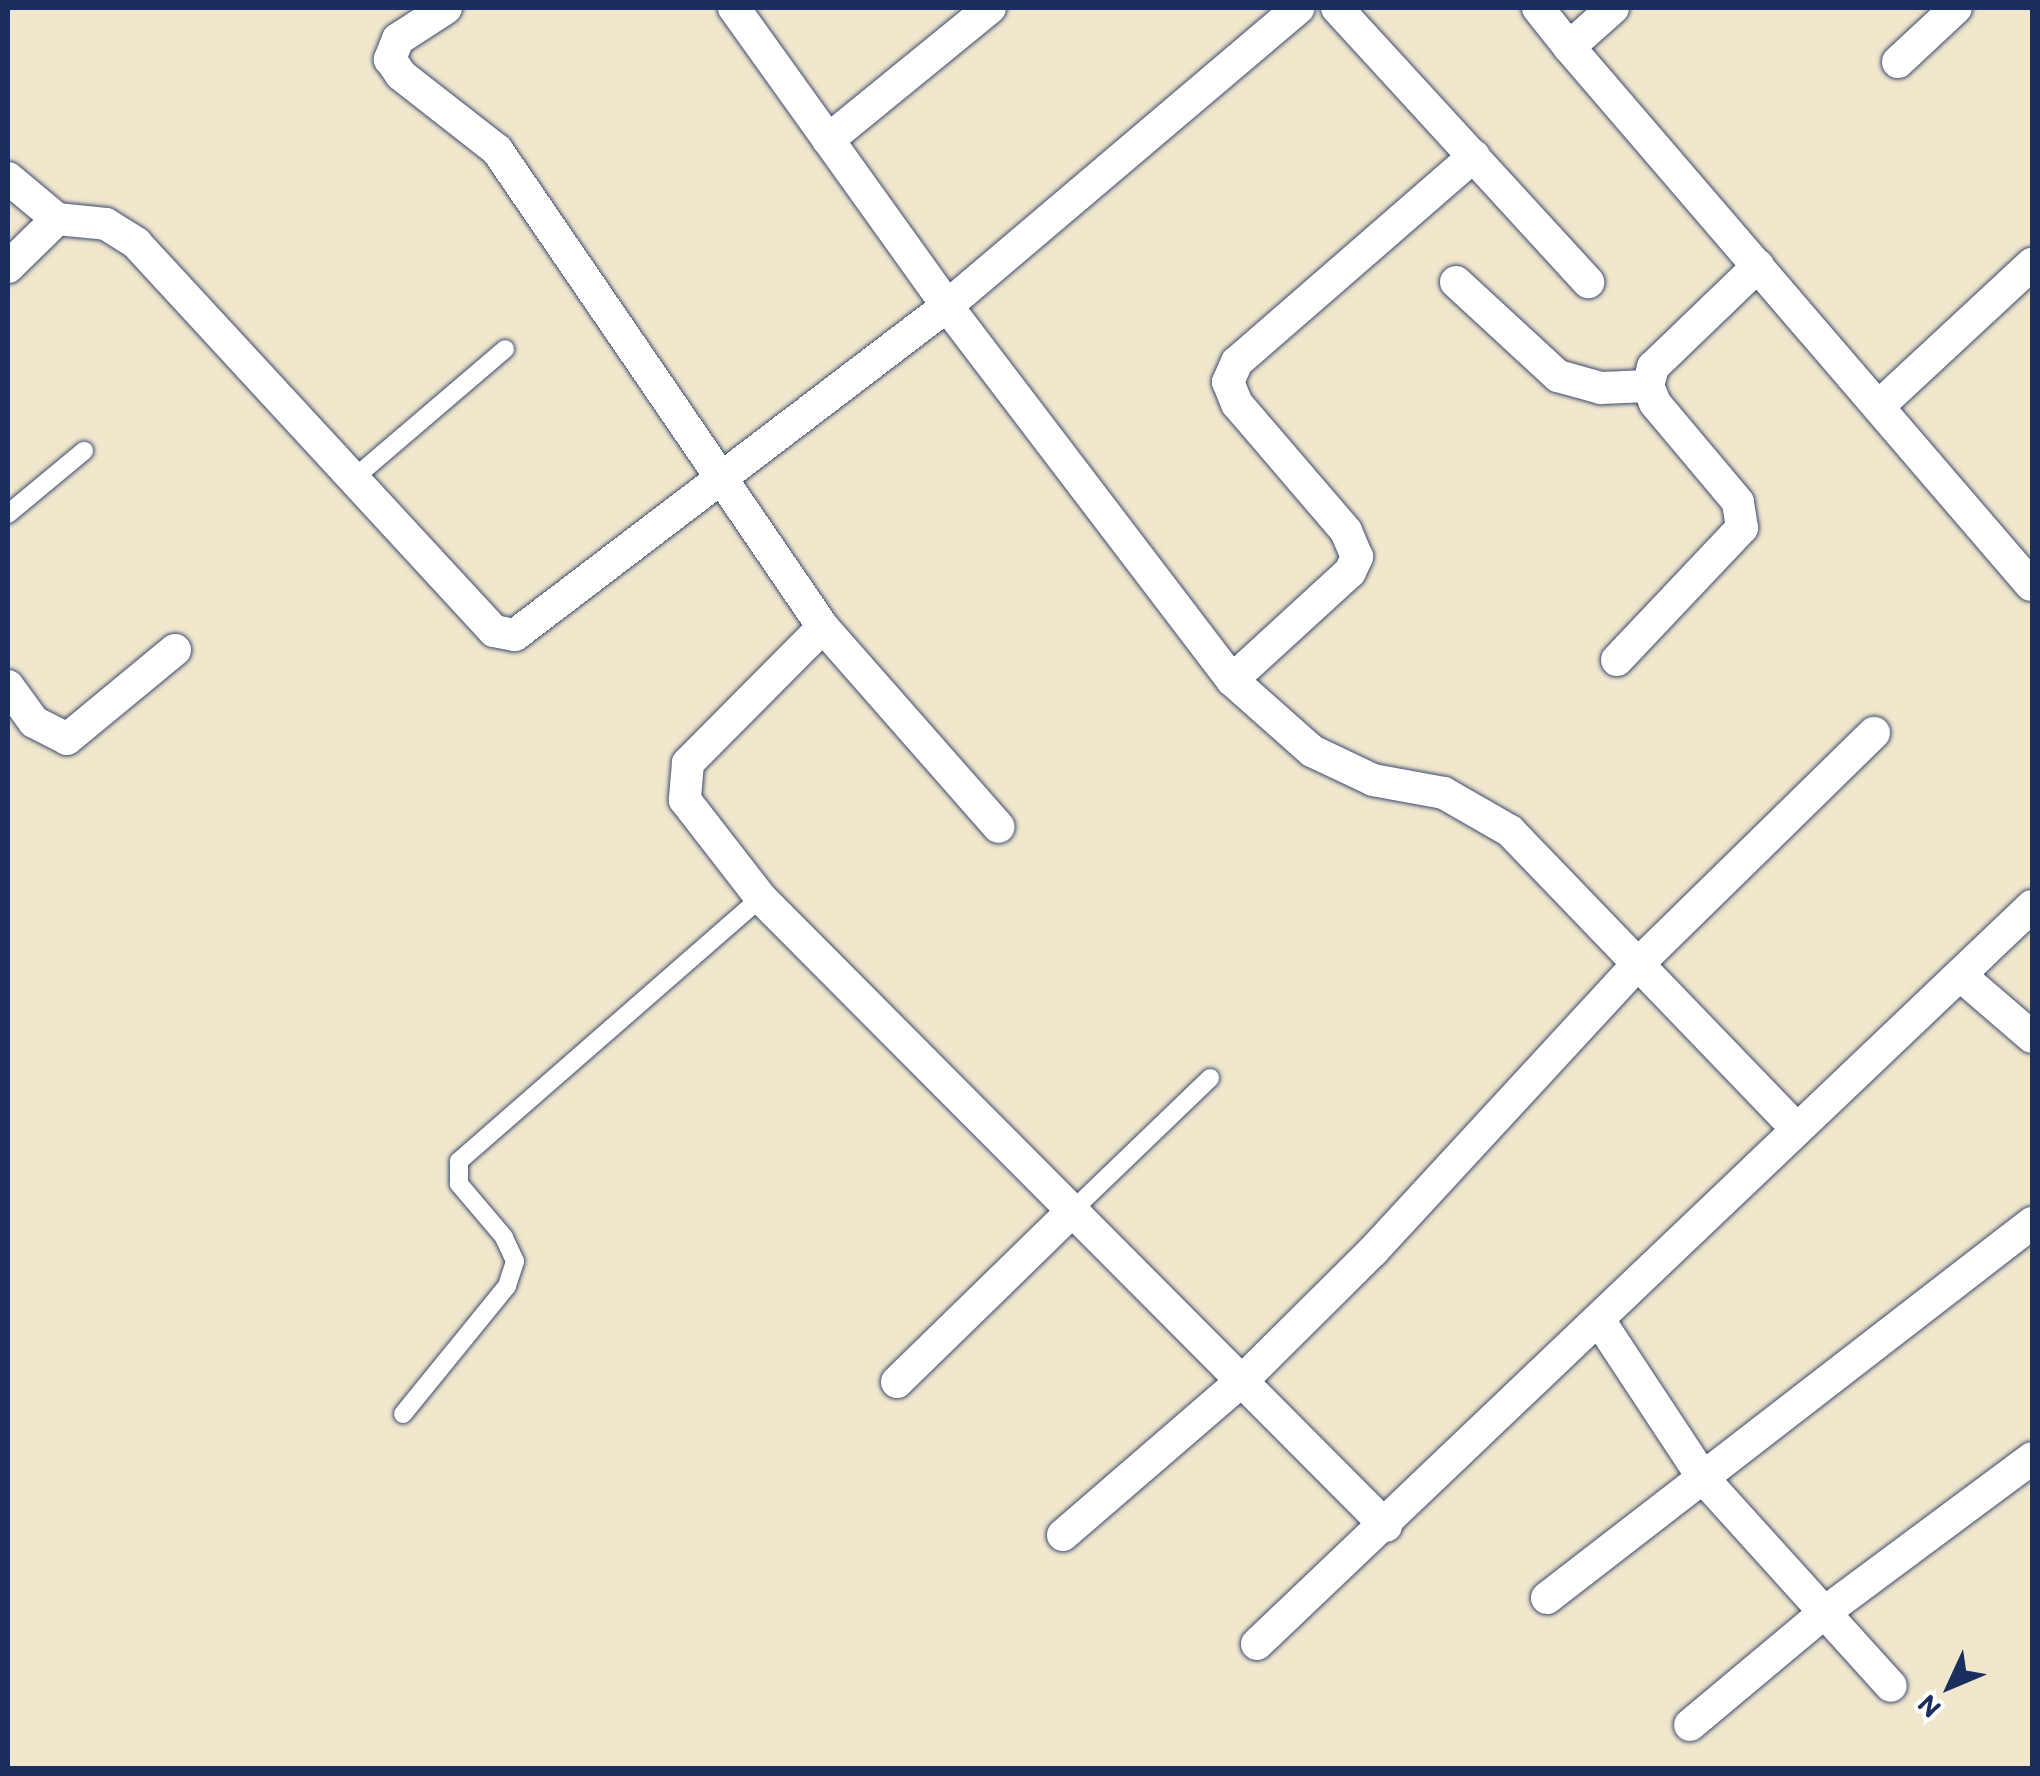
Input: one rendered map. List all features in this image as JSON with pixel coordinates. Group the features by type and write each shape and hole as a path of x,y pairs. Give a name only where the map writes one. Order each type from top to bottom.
{"street":[{"path":"446,8 398,39 390,60 497,150 823,628 1000,826"},
{"path":"734,8 947,306 1232,680 1312,751 1373,780 1444,793 1476,807 1510,831 1796,1128"},
{"path":"828,140 990,8"},
{"path":"8,178 58,219 106,224 136,244 494,631 515,635 725,482 947,306 1299,8"},
{"path":"1337,8 1588,282"},
{"path":"1538,8 2031,584"},
{"path":"1569,46 1613,8"},
{"path":"1898,62 1956,8"},
{"path":"1232,680 1350,572 1357,557 1346,531 1237,404 1228,382 1236,362 1474,156"},
{"path":"8,267 58,219"},
{"path":"1879,406 2032,264"},
{"path":"1617,660 1742,528 1738,502 1654,404 1648,386 1653,368 1758,266"},
{"path":"1456,282 1558,376 1601,388 1648,386"},
{"path":"823,628 688,763 682,781 685,800 761,898 1244,1379 1386,1526"},
{"path":"8,686 34,722 66,740 175,650"},
{"path":"1063,1535 1244,1379 1374,1251 1639,964 1874,733"},
{"path":"1257,1644 1386,1526 1796,1128 2032,906"},
{"path":"1960,974 2032,1037"},
{"path":"897,1382 1074,1209"},
{"path":"1546,1598 2032,1223"},
{"path":"1599,1320 1703,1478 1891,1686"},
{"path":"1690,1724 1824,1612 2032,1458"}],"lane":[{"path":"353,478 505,349"},
{"path":"8,514 84,451"},
{"path":"403,1414 507,1286 514,1261 504,1237 459,1184 459,1160 761,898"},
{"path":"1074,1209 1210,1078"}]}
